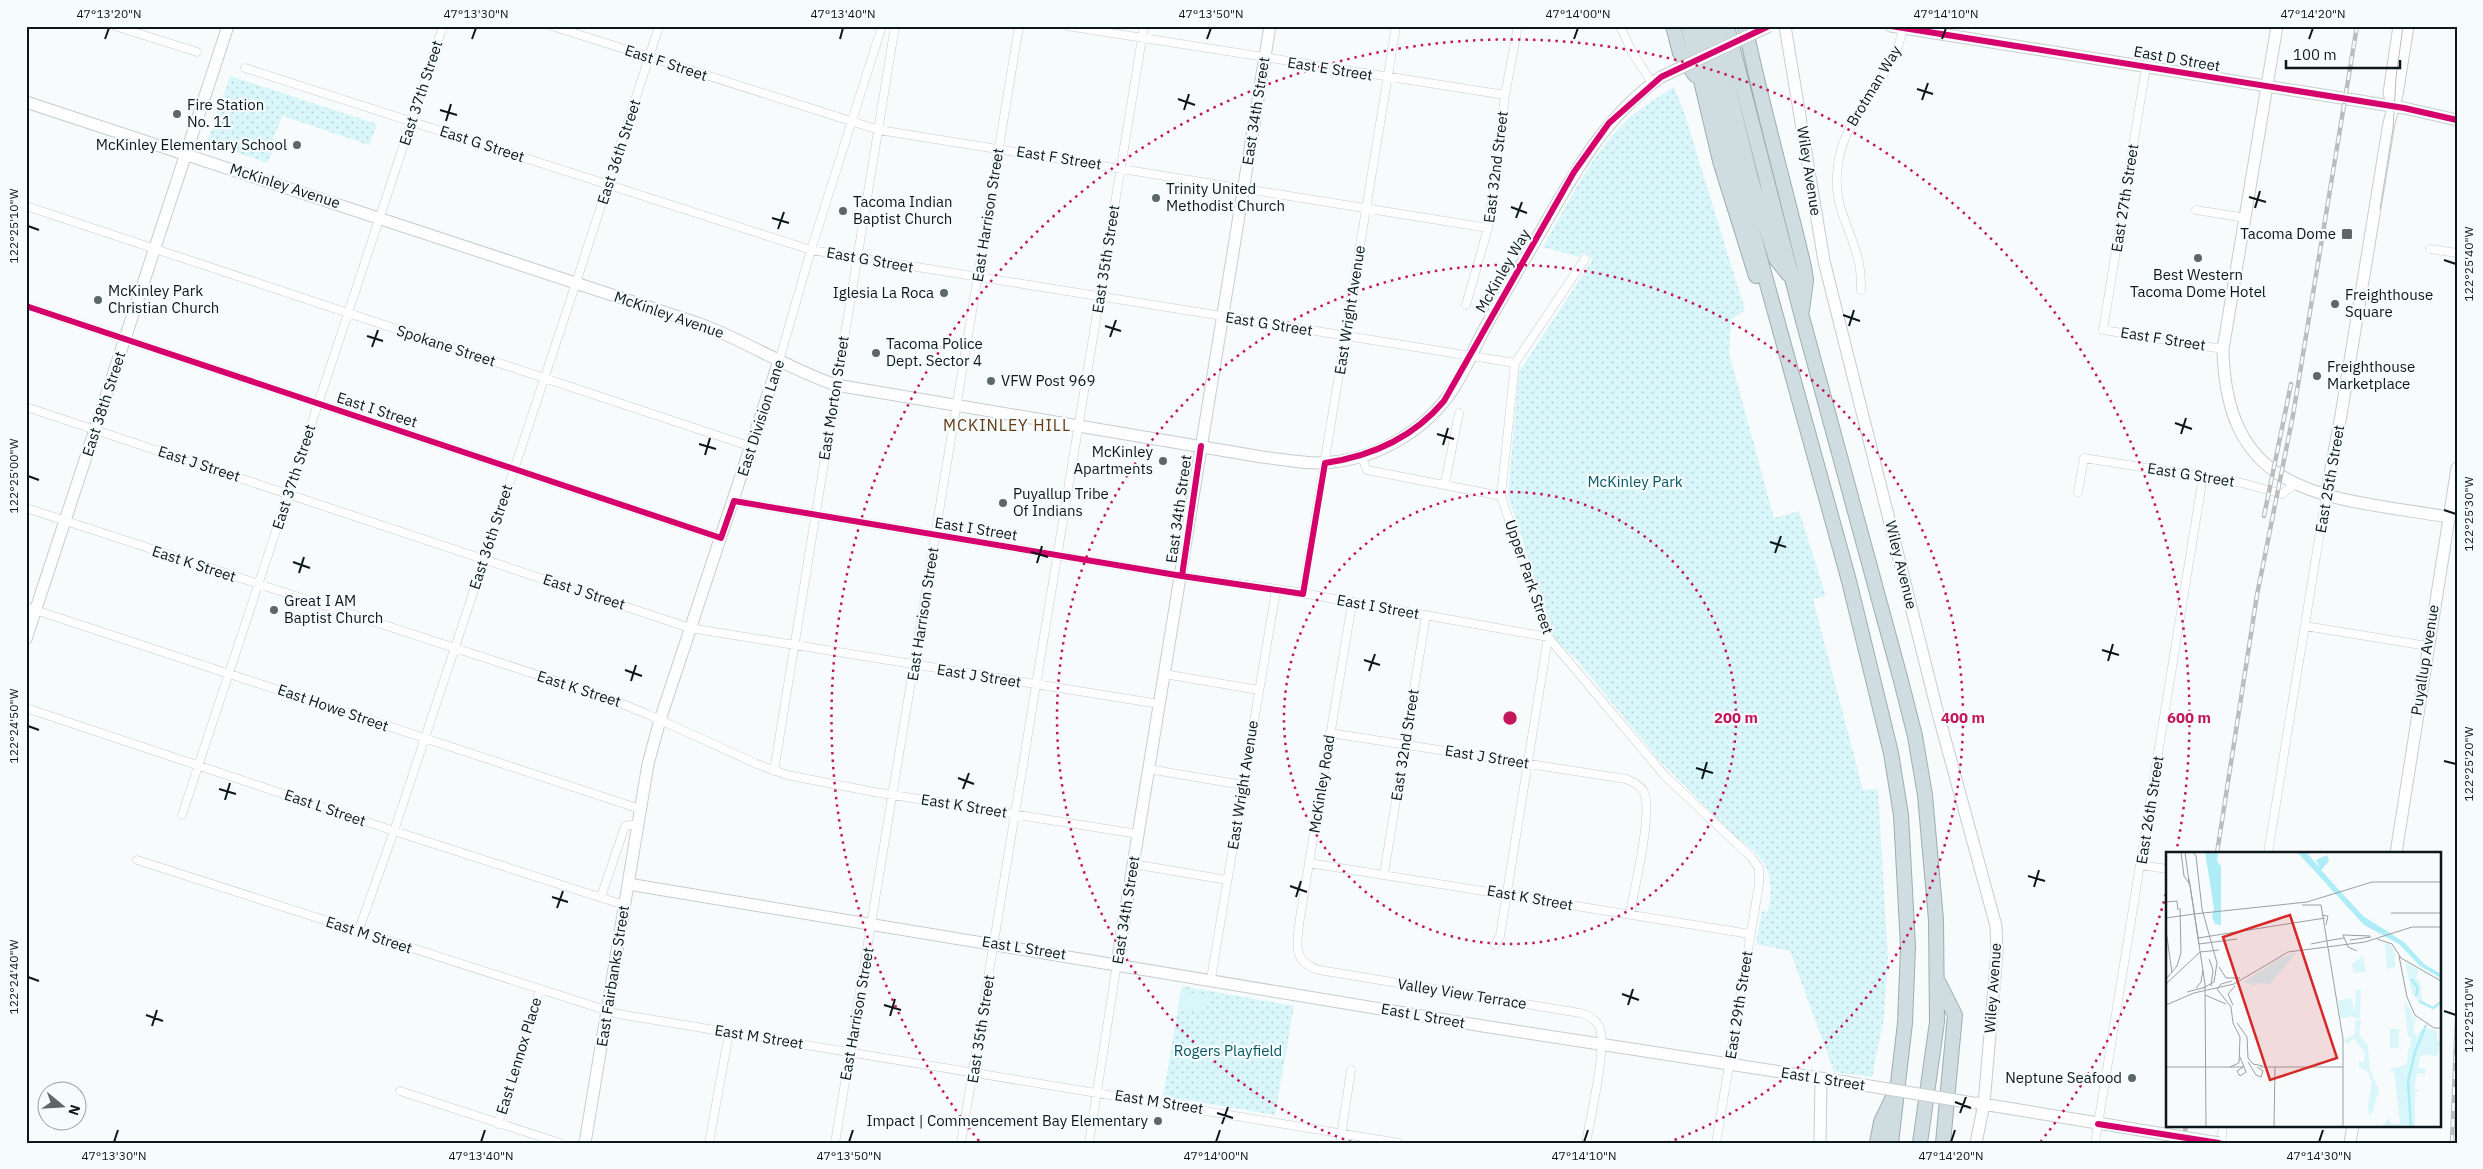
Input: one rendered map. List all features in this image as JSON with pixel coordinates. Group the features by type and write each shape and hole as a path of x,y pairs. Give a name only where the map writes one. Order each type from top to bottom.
{"highway":[{"path":"1673,26 1680,53 1701,84"},
{"path":"1688,26 1720,161 1849,580"},
{"path":"1702,26 1731,153 1849,580 1889,744 1901,815 1908,947 1899,1086 1891,1143"},
{"path":"1713,26 1751,179 1776,259 1791,278"},
{"path":"1727,26 1791,278 1890,639 1914,736 1925,795 1936,920 1938,981 1934,1052 1920,1143"},
{"path":"1747,26 1756,79 1786,188 1805,274 1802,317"},
{"path":"1938,981 1955,1015 1944,1143"},
{"path":"1877,1143 1881,1122 1899,1086"}],"street":[{"path":"115,26 197,52"},
{"name":"East 38th Street","path":"26,638 31,609 65,521 228,26"},
{"name":"East 37th Street","path":"182,814 443,26"},
{"name":"East F Street","path":"552,26 852,123 879,130 1243,187 1488,228"},
{"name":"East 36th Street","path":"358,932 394,831 609,184 659,26"},
{"name":"East Division Lane","path":"640,809 660,720 752,447 811,250 882,26"},
{"name":"East Morton Street","path":"774,771 814,515 895,26"},
{"name":"East Harrison Street","path":"835,1143 915,665 1018,26"},
{"name":"East E Street","path":"1068,26 1388,79 1505,96"},
{"name":"East 35th Street","path":"961,1143 1144,26"},
{"name":"East 34th Street","path":"1089,1143 1148,769 1182,576 1201,446 1270,26"},
{"name":"East Wright Avenue","path":"1303,594 1396,26"},
{"name":"East 32nd Street","path":"1466,305 1488,228 1505,96 1518,26"},
{"path":"1620,26 1632,52 1657,80"},
{"name":"McKinley Way","path":"1325,462 1361,455 1399,440 1422,425 1444,401 1584,156 1609,123 1657,80 1769,26"},
{"name":"Wiley Avenue","path":"1785,26 1824,261 1936,706 1996,926 1997,952 1978,1104"},
{"name":"East D Street","path":"1891,26 2393,106 2457,120"},
{"path":"2277,26 2223,349 2224,384 2228,402 2240,432 2256,454 2270,467 2295,484 2326,495 2448,517"},
{"name":"East 25th Street","path":"2393,106 2389,93 2399,26"},
{"name":"East 25th Street","path":"2268,852 2326,495 2393,106 2401,77 2408,26"},
{"name":"Brotman Way","path":"1861,290 1858,259 1839,208 1837,180 1839,158 1848,128 1896,52 1903,28"},
{"name":"East 27th Street","path":"2104,330 2146,66"},
{"name":"East G Street","path":"245,68 811,250 1515,363"},
{"name":"McKinley Avenue","path":"26,102 713,329 800,372 836,384 1269,458 1325,462"},
{"name":"Spokane Street","path":"26,206 752,447"},
{"path":"2196,210 2246,218"},
{"path":"2430,249 2457,253"},
{"name":"Upper Park Street","path":"1585,259 1515,363 1501,496 1548,637 1665,776 1742,848 1759,868"},
{"name":"East I Street","path":"26,306 721,538"},
{"name":"East F Street","path":"2104,330 2223,349"},
{"name":"East J Street","path":"26,407 690,628 1037,686 1159,704"},
{"path":"1445,484 1459,413"},
{"path":"1361,455 1367,470 1501,496"},
{"name":"East G Street","path":"2078,492 2084,458 2242,483 2282,494 2295,484"},
{"name":"Puyallup Avenue","path":"2396,852 2427,646 2457,468"},
{"name":"East 26th Street","path":"2095,1143 2203,476"},
{"name":"East I Street","path":"734,501 1182,576 1303,594 1548,637"},
{"name":"East K Street","path":"26,508 605,698 660,720 774,771 830,784 893,795 1138,834"},
{"name":"East Wright Avenue","path":"1211,979 1276,590"},
{"name":"McKinley Road","path":"1304,963 1298,954 1296,946 1352,604"},
{"name":"East Howe Street","path":"31,609 640,809"},
{"name":"East 32nd Street","path":"1384,874 1426,615"},
{"path":"2305,626 2427,646"},
{"path":"1495,945 1500,936 1548,637"},
{"path":"1164,674 1259,690"},
{"name":"East L Street","path":"26,708 394,831 624,904"},
{"name":"East J Street","path":"1330,733 1626,779 1640,787 1646,798 1646,814 1630,914"},
{"path":"1148,769 1243,785"},
{"name":"East Fairbanks Street","path":"585,1143 640,809"},
{"path":"601,897 625,826 630,823 637,824"},
{"name":"East M Street","path":"137,860 607,1011 729,1033 1399,1143"},
{"name":"East K Street","path":"1309,863 1506,893 1750,934"},
{"path":"1133,864 1227,880"},
{"path":"2141,865 2166,869"},
{"name":"East 29th Street","path":"1716,1143 1759,884 1759,868"},
{"name":"East L Street","path":"628,884 1117,963 1483,1026 1730,1063 2220,1143"},
{"name":"Valley View Terrace","path":"1304,963 1319,970 1580,1013 1596,1022 1602,1044"},
{"name":"East Lennox Place","path":"498,1124 540,989"},
{"path":"710,1143 729,1033"},
{"path":"1586,1143 1602,1044"},
{"path":"1340,1143 1352,1070"},
{"path":"1820,1143 1821,1079"},
{"path":"400,1091 560,1143"},
{"path":"1976,1143 1978,1104"},
{"path":"2220,1143 2223,1126"},
{"path":"2350,1143 2353,1126"}],"green space":[{"path":"230,76 377,124 369,145 283,116 283,114 273,140 276,142 268,163 207,143"},
{"name":"McKinley Park","path":"1674,87 1684,112 1745,310 1731,320 1729,353 1774,518 1799,511 1826,596 1813,599 1863,790 1878,789 1888,959 1884,1018 1872,1077 1834,1072 1790,951 1756,944 1762,911 1768,912 1771,888 1770,878 1763,862 1658,759 1576,659 1554,639 1508,495 1519,372 1593,259 1583,252 1579,257 1543,247 1591,163 1614,133 1638,111"},
{"name":"Rogers Playfield","path":"1182,986 1294,1006 1275,1115 1163,1096"},
{"path":"1180,991 1209,996 1206,1012 1178,1008"}],"tram line":[{"path":"2380,209 2393,129 2396,78 2403,26"}],"railway":[{"path":"2217,852 2257,595 2293,415 2357,26"},
{"path":"2264,516 2291,384"},
{"path":"2452,1143 2457,1018"},
{"path":"2183,1143 2186,1126"}],"cycle path":[{"path":"26,306 721,538 734,501 1182,576 1303,594 1325,463 1359,456 1391,443 1419,425 1444,401 1574,172 1609,123 1661,77 1769,26"},
{"path":"1891,26 2404,108 2457,120"},
{"path":"1182,576 1201,446"},
{"path":"2098,1124 2219,1143"}],"place":[{"name":"Fire Station No. 11","path":"177,114"},
{"name":"McKinley Elementary School","path":"297,145"},
{"name":"Trinity United Methodist Church","path":"1156,198"},
{"name":"Tacoma Indian Baptist Church","path":"843,211"},
{"name":"Tacoma Dome","path":"2347,234"},
{"name":"Best Western Tacoma Dome Hotel","path":"2198,258"},
{"name":"Iglesia La Roca","path":"944,293"},
{"name":"McKinley Park Christian Church","path":"98,300"},
{"name":"Freighthouse Square","path":"2335,304"},
{"name":"Tacoma Police Dept. Sector 4","path":"876,353"},
{"name":"Freighthouse Marketplace","path":"2317,376"},
{"name":"VFW Post 969","path":"991,381"},
{"name":"McKinley Apartments","path":"1163,461"},
{"name":"Puyallup Tribe Of Indians","path":"1003,503"},
{"name":"Great I AM Baptist Church","path":"274,610"},
{"name":"Neptune Seafood","path":"2132,1078"},
{"name":"Impact | Commencement Bay Elementary","path":"1158,1121"}],"district":[{"name":"MCKINLEY HILL","path":"1007,425"}]}
